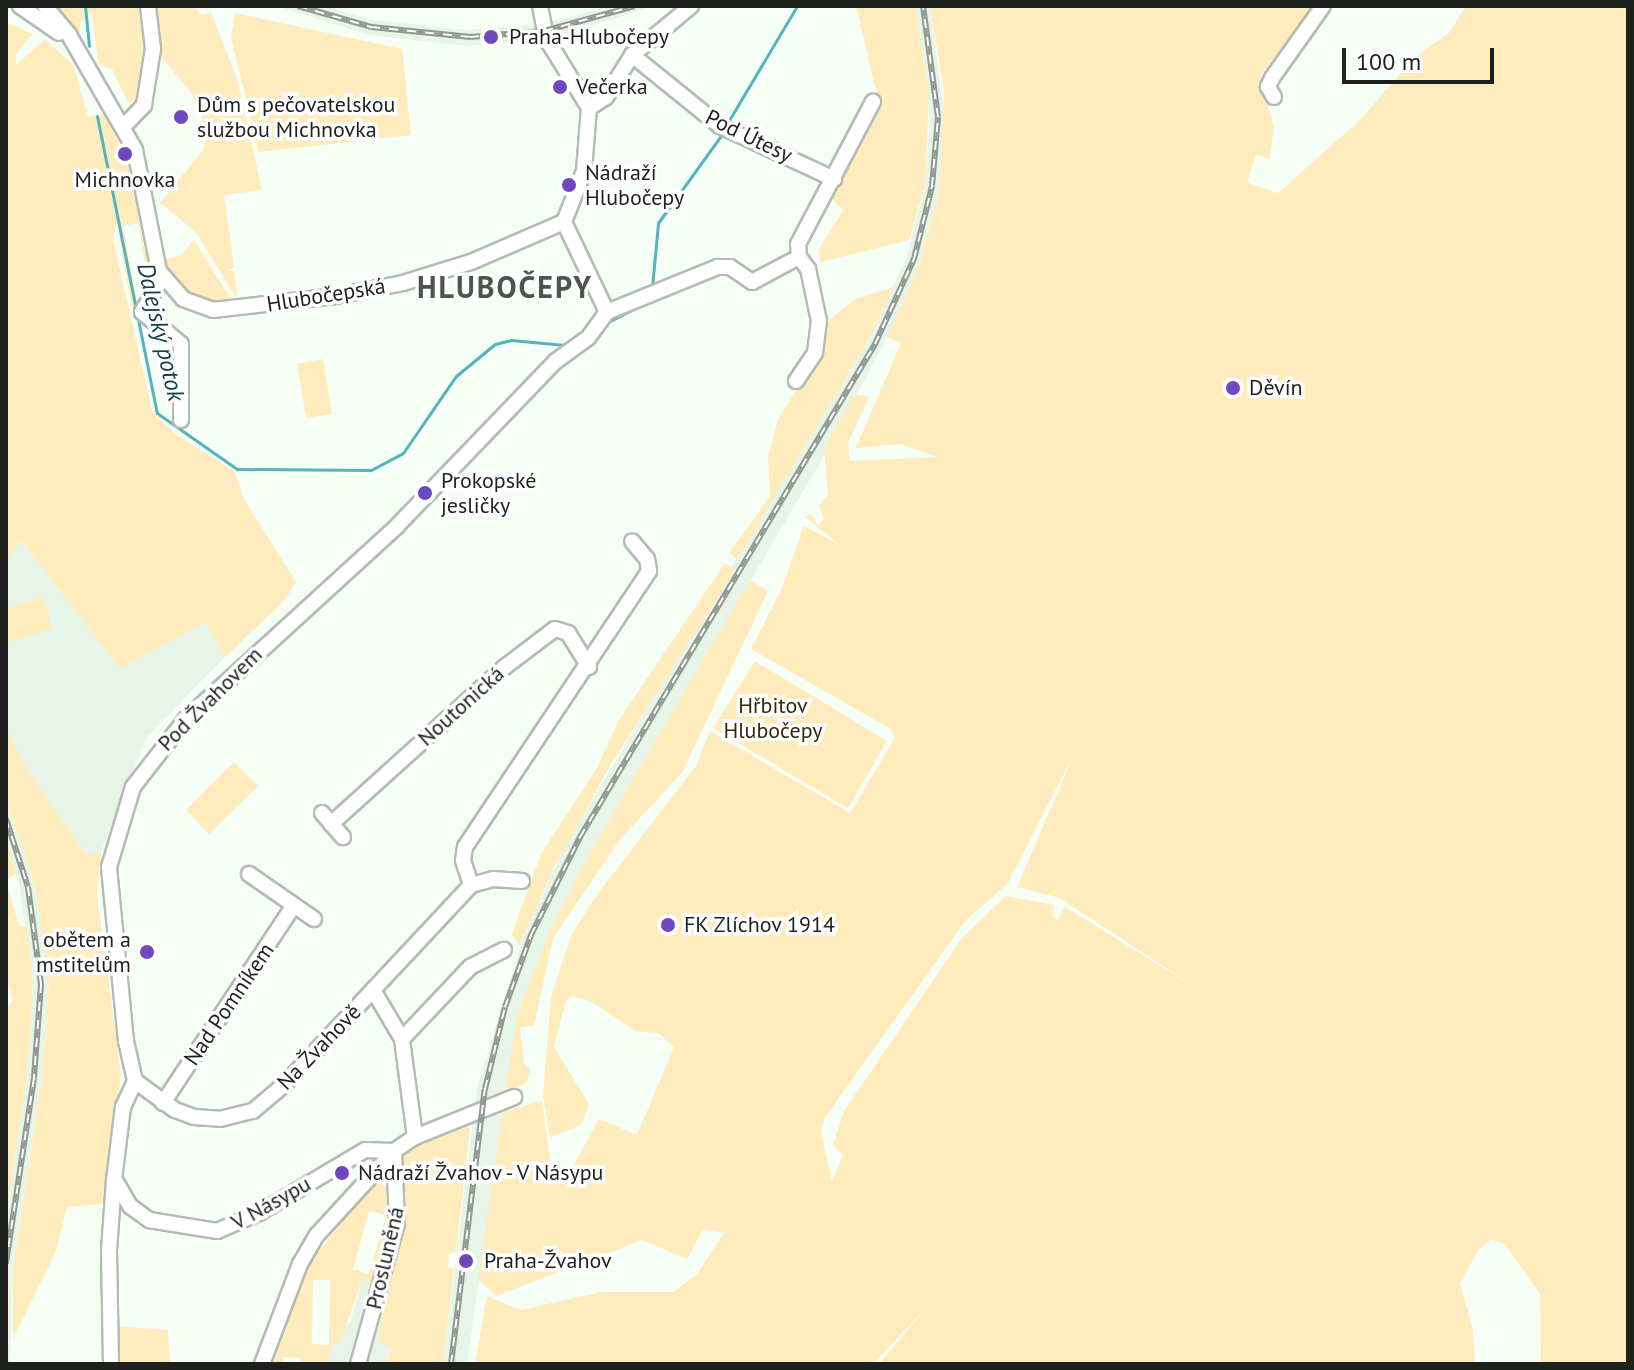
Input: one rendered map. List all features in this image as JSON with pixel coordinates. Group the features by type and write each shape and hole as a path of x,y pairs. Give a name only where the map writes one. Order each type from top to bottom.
{"street":[{"path":"20,6 48,23 78,54"},
{"path":"45,6 124,126 143,172 151,246 163,277 142,312 181,344 181,420"},
{"path":"124,126 144,105 153,49 148,6"},
{"path":"540,6 546,38 589,108 584,171 575,206 564,222 607,312 654,289 718,267 730,267 752,282 799,257"},
{"path":"589,108 606,97 632,55 691,6"},
{"path":"1274,97 1268,87 1272,78 1323,6"},
{"name":"Pod Útesy","path":"632,55 725,129 834,179"},
{"path":"796,381 815,353 819,321 808,269 799,257 798,244 873,102"},
{"name":"Hlubočepská","path":"163,277 183,299 213,310 336,296 448,270 564,222"},
{"name":"Pod Žvahovem","path":"135,1081 126,1041 109,867 126,804 144,768 186,719 445,480 607,312"},
{"path":"522,881 493,879 471,885 463,860 465,847 589,667 649,571 647,559 632,541"},
{"name":"Noutonická","path":"343,837 327,818 506,666 555,629 568,633 589,667"},
{"path":"249,874 314,919"},
{"name":"Na Žvahově","path":"135,1081 163,1103 205,1119 253,1111 471,885"},
{"name":"Nad Pomníkem","path":"163,1103 294,905"},
{"path":"402,1039 470,967 504,950"},
{"path":"373,990 402,1039 415,1137"},
{"path":"111,1364 109,1251 114,1180 123,1107 135,1081"},
{"path":"262,1364 300,1264 317,1235 394,1151 415,1137 514,1097"},
{"name":"V Násypu","path":"114,1180 130,1206 149,1220 217,1231 259,1213 365,1150 394,1151"},
{"name":"Prosluněná","path":"358,1364 397,1223 394,1151"}],"shaded area":[{"path":"277,6 322,6 372,20 467,30 542,24 610,6 653,6 553,38 467,46 369,35"},
{"path":"915,6 930,6 945,117 940,187 921,261 894,325 818,466 585,861 550,931 517,1016 467,1364 443,1364 477,1088 524,935 569,838 868,340 907,256 925,185 930,117"},
{"path":"20,539 120,669 205,622 225,657 146,738 101,852 86,856 25,766 6,727 6,561"},
{"path":"6,799 35,886 49,984 42,1079 13,1269 10,1364 6,1364 6,1214 27,1077 33,984 20,889 6,839"},
{"path":"362,1279 389,1288 377,1340 392,1349 387,1364 327,1364 333,1340 351,1321"}],"green space":[{"path":"54,6 143,6 146,56 138,102 128,102 112,69 99,65 91,11 80,24 81,45"},
{"path":"154,6 193,6 202,15 211,12 237,79 262,190 224,195 234,267 227,271 234,271 238,301 196,232 160,203 204,149 205,125 190,91 157,52"},
{"path":"856,6 915,6 929,92 925,185 909,240 821,262 818,250 843,211 830,196 878,99"},
{"path":"930,6 1315,6 1260,76 1274,127 1270,159 1256,154 1247,183 1278,193 1360,120 1414,58 1449,33 1466,6 1628,6 1628,1364 1541,1364 1540,1294 1505,1244 1491,1239 1478,1250 1460,1284 1473,1329 1475,1364 879,1364 927,1307 873,1364 475,1364 487,1296 521,1310 601,1292 674,1292 697,1274 724,1233 703,1229 687,1259 642,1240 496,1296 478,1279 503,1112 542,1101 551,1167 571,1170 599,1119 637,1135 674,1047 658,1033 636,1031 590,1001 572,996 566,1000 554,1047 589,1104 581,1125 550,1137 543,1096 551,997 572,934 596,896 696,766 710,731 850,813 895,738 891,729 751,649 782,588 804,526 840,545 805,517 811,514 818,525 824,519 819,506 828,494 824,448 855,394 869,397 848,443 850,461 937,457 900,444 856,448 901,343 887,337 921,261 940,187 944,91","holes":["1075,752 1017,887 1060,898 1198,989 1065,907 1058,919 1053,918 1054,905 1006,896 962,938 844,1111 833,1145 843,1155 832,1182 821,1132 824,1119 966,920 1008,883"]},
{"path":"235,13 402,49 411,135 259,152 231,38"},
{"path":"6,22 32,34 16,55 16,65 45,39 74,66 88,117 104,114 134,175 142,239 154,280 145,265 138,223 123,226 139,315 135,316 128,288 117,221 113,239 152,411 174,433 234,471 245,501 296,582 284,601 225,657 205,622 120,669 21,540 6,561"},
{"path":"194,240 234,304 189,295 173,281 164,260 181,255"},
{"path":"894,287 868,340 737,560 729,553 770,496 768,458 778,419 822,350 828,321 855,299"},
{"path":"323,359 332,414 306,418 297,364"},
{"path":"725,563 735,570 611,764 555,866 519,946 512,934 541,854 597,768 619,720"},
{"path":"750,580 768,591 682,773 621,838 553,938 534,1026 520,1027 524,1064 530,1069 527,1082 505,1094 517,1016 550,931 585,861"},
{"path":"43,597 52,629 9,642 6,609"},
{"name":"Hřbitov Hlubočepy","path":"755,661 887,741 848,808 713,728"},
{"path":"6,727 25,766 86,855 101,852 97,894 121,1075 102,1204 67,1207 56,1251 13,1339 13,1269 42,1079 49,984 35,886 6,799"},
{"path":"234,762 258,786 209,834 186,810"},
{"path":"6,839 16,873 6,881"},
{"path":"6,881 19,926 27,926 33,984 27,1077 6,1214 6,1011 12,1001 6,971"},
{"path":"470,1127 456,1252 449,1254 448,1267 454,1269 443,1364 387,1364 392,1349 377,1340 404,1225 402,1159 428,1138"},
{"path":"375,1181 389,1189 389,1217 372,1282 362,1280 340,1343 333,1341 327,1364 300,1364 300,1358 283,1357 283,1364 269,1364 306,1267","holes":["369,1211 386,1215 369,1274 353,1269","313,1280 330,1280 329,1345 312,1344"]},
{"path":"117,1326 168,1330 170,1364 114,1364"}],"waterway":[{"name":"Dalejský potok","path":"85,6 89,46"},
{"name":"Dalejský potok","path":"728,122 797,6"},
{"name":"Dalejský potok","path":"97,116 157,413 237,469 371,470 403,453 456,376 495,344 511,340 565,345"},
{"name":"Dalejský potok","path":"652,287 658,223 723,133"},
{"name":"Dalejský potok","path":"608,322 640,306"}],"railway":[{"path":"298,6 371,27 470,37 544,31 635,6"},
{"path":"451,1364 485,1089 505,1007 531,935 580,837 875,344 914,259 932,186 938,117 923,6"},
{"path":"6,819 28,887 41,984 34,1078 6,1264"}],"place":[{"name":"Praha-Hlubočepy","path":"491,37"},
{"name":"Večerka","path":"560,87"},
{"name":"Dům s pečovatelskou službou Michnovka","path":"181,117"},
{"name":"Michnovka","path":"125,154"},
{"name":"Nádraží Hlubočepy","path":"569,185"},
{"name":"Děvín","path":"1233,388"},
{"name":"Prokopské jesličky","path":"425,493"},
{"name":"FK Zlíchov 1914","path":"668,925"},
{"name":"obětem a mstitelům","path":"147,952"},
{"name":"Nádraží Žvahov - V Násypu","path":"342,1173"},
{"name":"Praha-Žvahov","path":"466,1261"}],"district":[{"name":"HLUBOČEPY","path":"505,287"}]}
